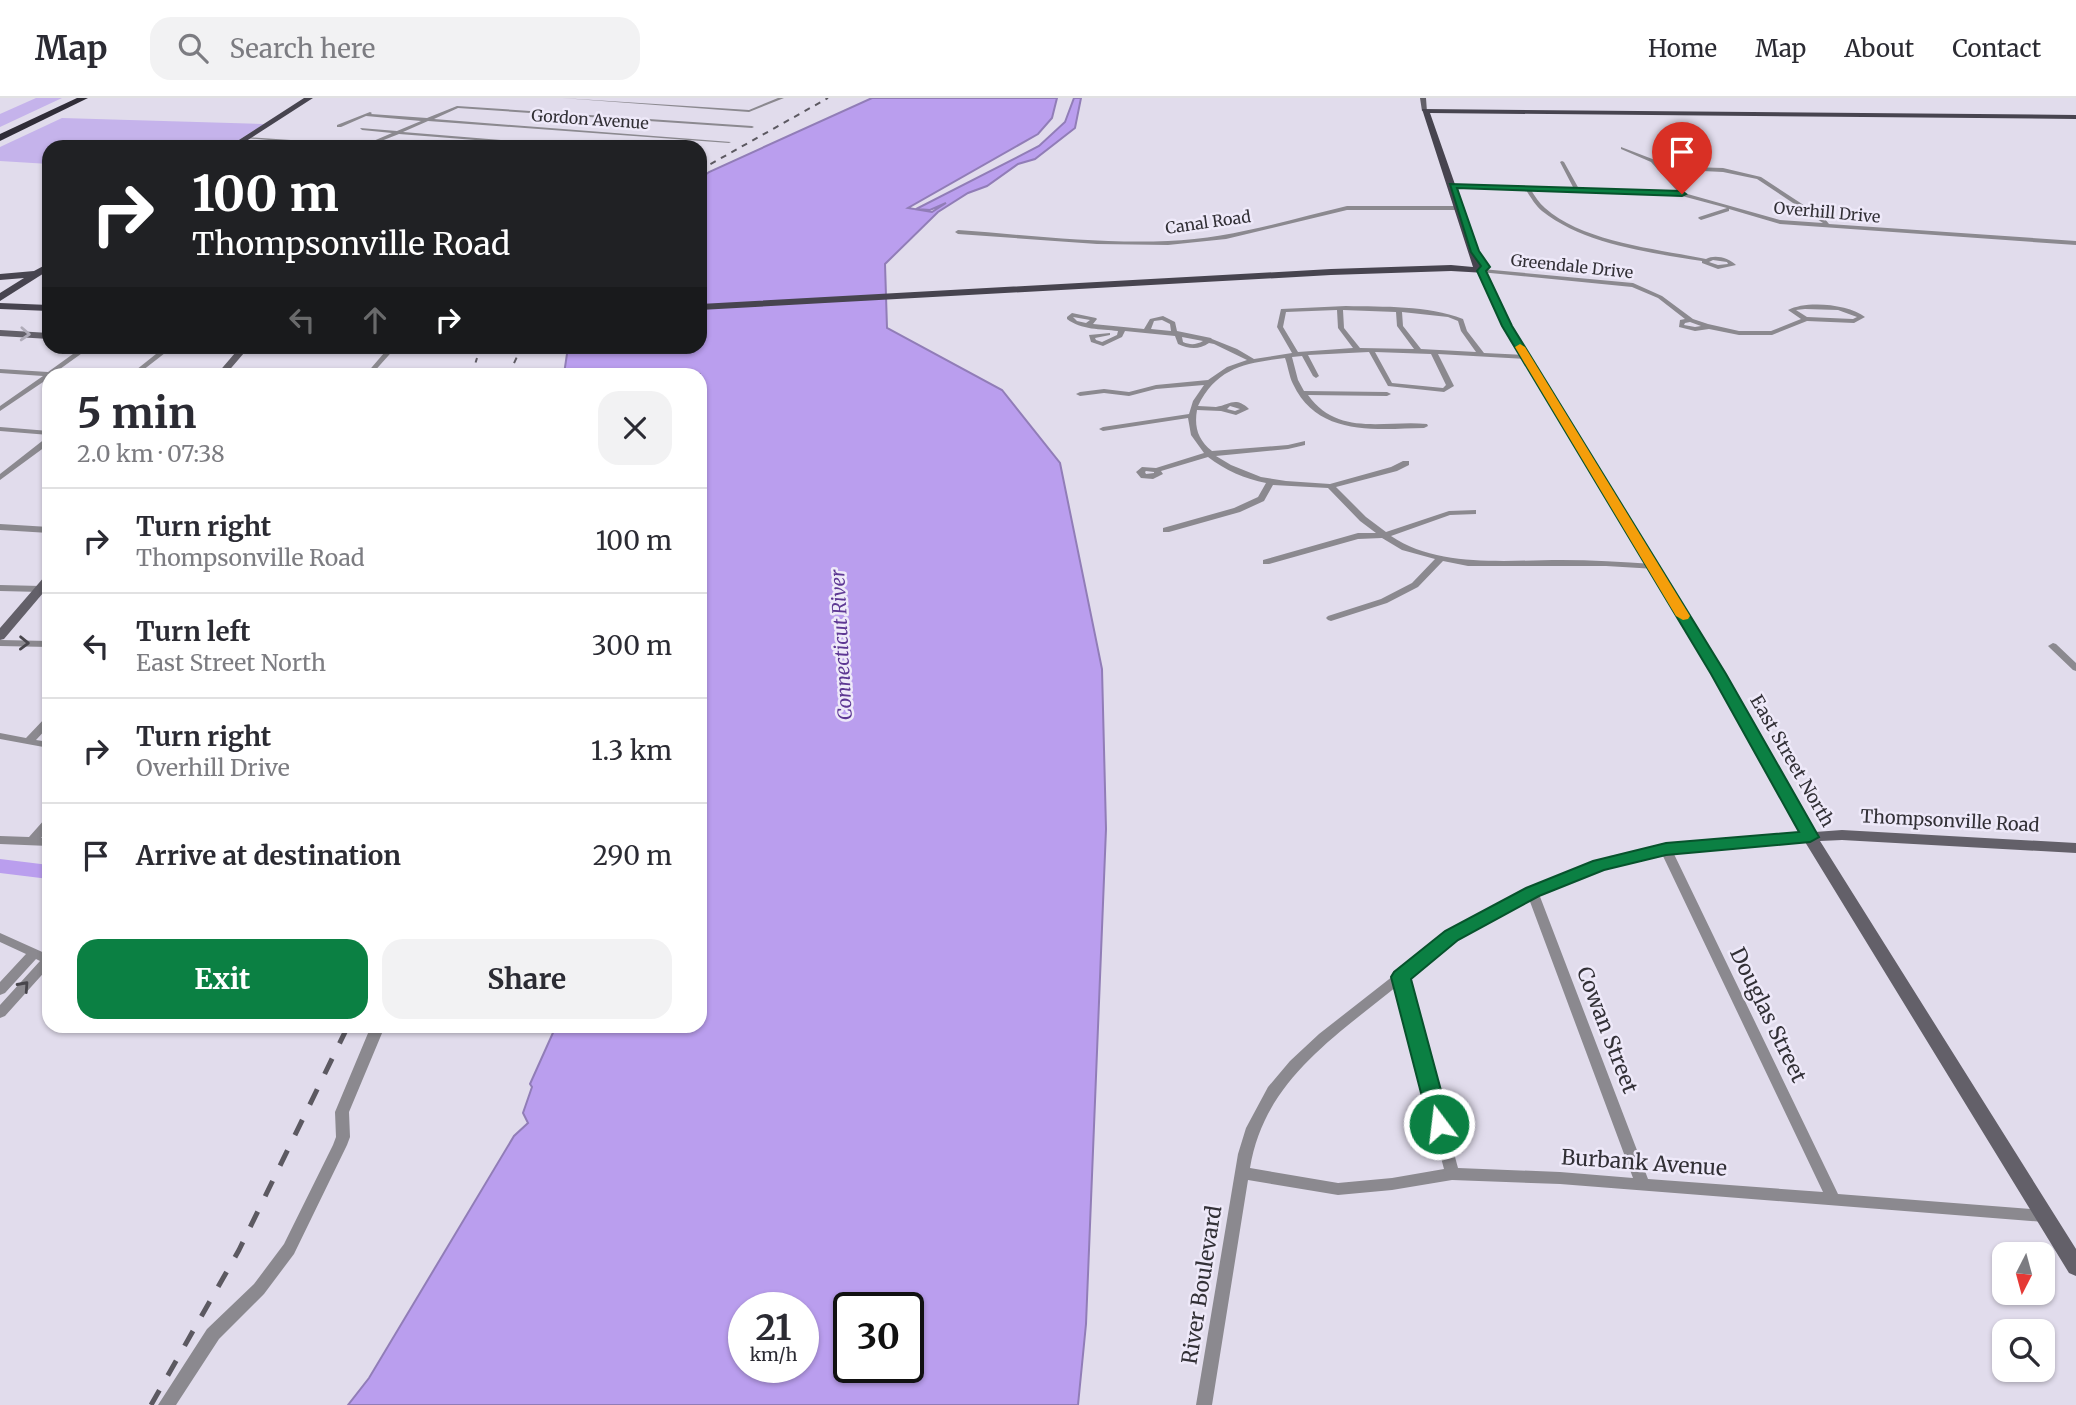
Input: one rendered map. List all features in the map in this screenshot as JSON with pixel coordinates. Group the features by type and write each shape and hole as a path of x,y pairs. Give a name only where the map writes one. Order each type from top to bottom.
{"highway":[{"path":"0,135 72,98"},
{"path":"0,135 84,98"}],"main road":[{"path":"243,140 309,98"},
{"name":"East Street North","path":"1423,98 1475,252 1473,257 1507,326 1718,674 1810,837 2076,1267"},
{"path":"1426,111 2076,117"},
{"path":"707,307 1343,271 1482,271"},
{"path":"0,277 42,274"},
{"path":"0,298 42,275"},
{"path":"0,298 42,300"},
{"path":"0,306 42,308"},
{"path":"0,333 42,335"},
{"path":"226,368 239,354"},
{"path":"0,636 42,587"},
{"name":"Thompsonville Road","path":"1810,837 1842,835 2076,848"}],"street":[{"path":"564,98 749,111 781,98"},
{"path":"589,121 632,98"},
{"path":"772,98 781,98"},
{"path":"380,140 457,107 752,127"},
{"path":"340,126 379,109"},
{"name":"Gordon Avenue","path":"365,115 703,140"},
{"path":"562,135 580,125"},
{"path":"362,129 480,140"},
{"path":"246,138 276,140"},
{"name":"Gordon Avenue","path":"707,140 729,142"},
{"path":"1623,148 1647,157 1682,194"},
{"path":"1562,162 1577,190"},
{"path":"1659,167 1723,170 1759,178 1824,220 1828,226"},
{"name":"Overhill Drive","path":"1452,186 1682,194 1780,222 2076,243"},
{"path":"1527,188 1544,210 1572,226 1643,248 1704,260"},
{"name":"Canal Road","path":"958,232 1154,244 1226,237 1327,211 1357,207 1460,208"},
{"path":"1701,218 1730,209"},
{"name":"Greendale Drive","path":"1482,271 1633,285 1654,294 1691,320 1708,327 1739,333 1772,333 1806,319 1854,321 1862,317 1858,313 1843,309 1801,306 1791,310 1806,319"},
{"path":"1316,376 1282,333 1280,313 1290,309 1438,313 1459,318 1464,331 1482,355"},
{"path":"1340,310 1341,328 1358,350"},
{"path":"1399,310 1400,326 1419,350"},
{"path":"1147,330 1152,320 1163,318 1173,323 1180,343 1195,347 1209,339 1226,345 1253,361"},
{"name":"Greendale Drive","path":"1691,320 1682,321 1681,326 1695,329 1708,327"},
{"path":"1088,326 1121,332 1147,330 1176,333"},
{"path":"1406,463 1363,479 1330,486 1271,482 1232,469 1209,454 1197,439 1192,412 1201,391 1209,382 1228,368 1253,361 1296,354 1358,350 1419,350 1526,357"},
{"path":"1371,350 1390,386 1444,390 1450,386 1433,351"},
{"path":"58,368 78,354"},
{"path":"142,368 160,354"},
{"path":"374,368 387,354"},
{"path":"1296,354 1296,382 1327,419 1335,423 1424,426"},
{"path":"0,371 42,374"},
{"path":"0,409 42,380"},
{"path":"1080,394 1104,391 1129,394 1156,387 1209,382"},
{"path":"1303,393 1387,394"},
{"path":"1102,429 1133,426 1192,412 1222,409"},
{"path":"0,429 42,432"},
{"path":"1156,470 1209,454 1288,447 1303,443"},
{"path":"0,478 42,445"},
{"path":"1166,530 1261,499 1271,482"},
{"path":"1330,486 1363,519 1405,548 1441,558 1468,563 1606,563 1653,567"},
{"path":"1266,562 1358,536 1386,535 1449,513 1473,512"},
{"path":"0,527 42,530"},
{"path":"1331,618 1384,600 1415,585 1441,558"},
{"path":"0,588 42,584"},
{"path":"0,643 42,644"},
{"path":"2053,646 2076,668"},
{"path":"29,741 42,727"},
{"path":"0,736 42,743"},
{"path":"32,841 42,830"},
{"name":"Thompsonville Road","path":"1242,1172 1253,1128 1273,1091 1324,1038 1452,936 1532,892 1599,865 1666,849 1810,837"},
{"path":"0,839 42,842"},
{"name":"Douglas Street","path":"1666,849 1833,1199"},
{"name":"Cowan Street","path":"1532,892 1642,1183"},
{"path":"0,937 42,957"},
{"path":"0,990 34,953"},
{"path":"0,1013 42,967"},
{"path":"1400,977 1452,1174"},
{"path":"166,1405 213,1334 259,1289 295,1241 340,1145 343,1134 342,1112 375,1033"},
{"name":"Burbank Avenue","path":"1242,1172 1338,1189 1452,1174 1642,1183 2044,1216"},
{"name":"River Boulevard","path":"1203,1405 1242,1172"}],"shaded area":[{"path":"36,98 62,98 0,127 0,114"},
{"path":"62,118 264,124 239,140 42,140 42,164 0,161 0,147"}],"water":[{"name":"Connecticut River","path":"872,98 1057,98 1052,118 1038,134 908,208 932,212 946,203 930,210 916,209 1039,146 1065,122 1074,98 1081,98 1075,128 1035,159 1018,164 987,186 968,193 938,212 885,264 887,328 1002,390 1060,463 1102,669 1106,829 1086,1324 1078,1405 348,1405 369,1378 514,1136 528,1123 523,1113 532,1087 530,1084 553,1033 707,1033 707,368 565,368 567,354 707,354 709,172"}],"waterway":[{"path":"0,866 42,871"}],"railway":[{"path":"707,166 828,98"},
{"path":"512,368 518,354"},
{"path":"474,368 477,358"},
{"path":"151,1405 239,1250 345,1033"}],"slow traffic":[{"path":"1520,347 1683,616"}],"route":[{"path":"1439,1124 1400,977 1452,936 1532,892 1599,865 1666,849 1810,837 1718,674 1507,326 1482,271 1485,267 1482,257 1475,252 1452,186 1682,194"}]}
